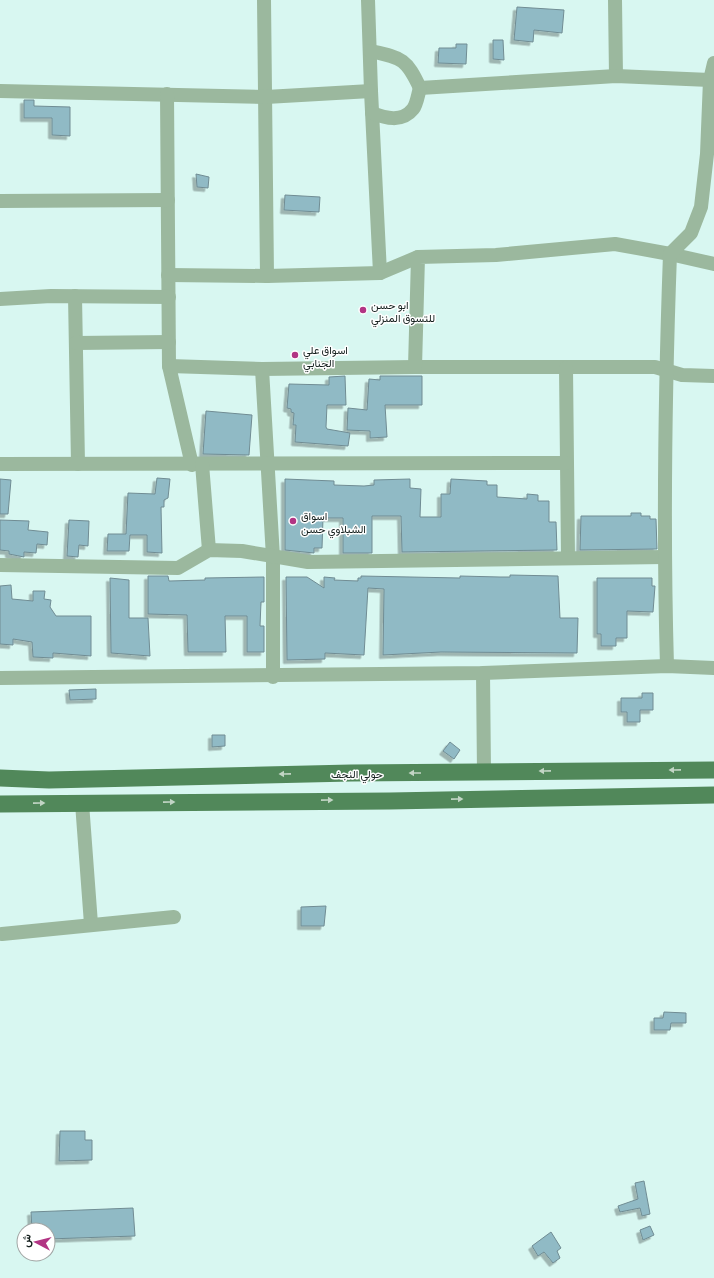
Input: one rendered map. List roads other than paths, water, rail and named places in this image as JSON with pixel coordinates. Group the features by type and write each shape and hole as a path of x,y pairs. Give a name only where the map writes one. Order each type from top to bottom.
{"main road":[{"name":"حولي النجف","path":"0,778 48,780 351,773 714,770"},
{"path":"351,773 358,779 359,784 358,793 352,800"},
{"path":"390,773 386,776 382,787 383,792 390,801"},
{"path":"0,804 352,800 390,801 714,795"}],"street":[{"path":"264,0 267,276"},
{"path":"368,0 380,273"},
{"path":"615,0 616,76"},
{"path":"370,51 389,55 404,61 420,88 413,109 400,118 388,119 372,113"},
{"path":"667,666 664,557 666,370 670,254 691,233 701,207 711,154 710,80 714,62"},
{"path":"420,88 616,76 710,80"},
{"path":"0,91 266,97 371,91"},
{"path":"167,94 169,366 197,465 209,550"},
{"path":"0,201 168,200"},
{"path":"168,275 267,276 380,273 418,257 496,255 615,244 714,264"},
{"path":"415,367 418,257"},
{"path":"0,299 75,296 169,296"},
{"path":"75,296 78,464"},
{"path":"76,343 169,342"},
{"path":"169,366 262,369 415,367 655,367 682,375 714,376"},
{"path":"566,368 568,557"},
{"path":"262,369 266,464 273,557 273,677"},
{"path":"0,464 197,465 566,463"},
{"path":"0,565 178,568 209,550 242,551 308,562 568,557 664,557"},
{"path":"0,678 273,677 483,673 667,666 714,668"},
{"path":"483,673 484,772"},
{"path":"82,803 91,924"},
{"path":"2,934 174,917"}],"place":[{"name":"ابو حسن للتسوق المنزلي","path":"363,310"},
{"name":"اسواق علي الجنابي","path":"295,355"},
{"name":"اسواق الشبلاوي حسن","path":"293,521"}]}
